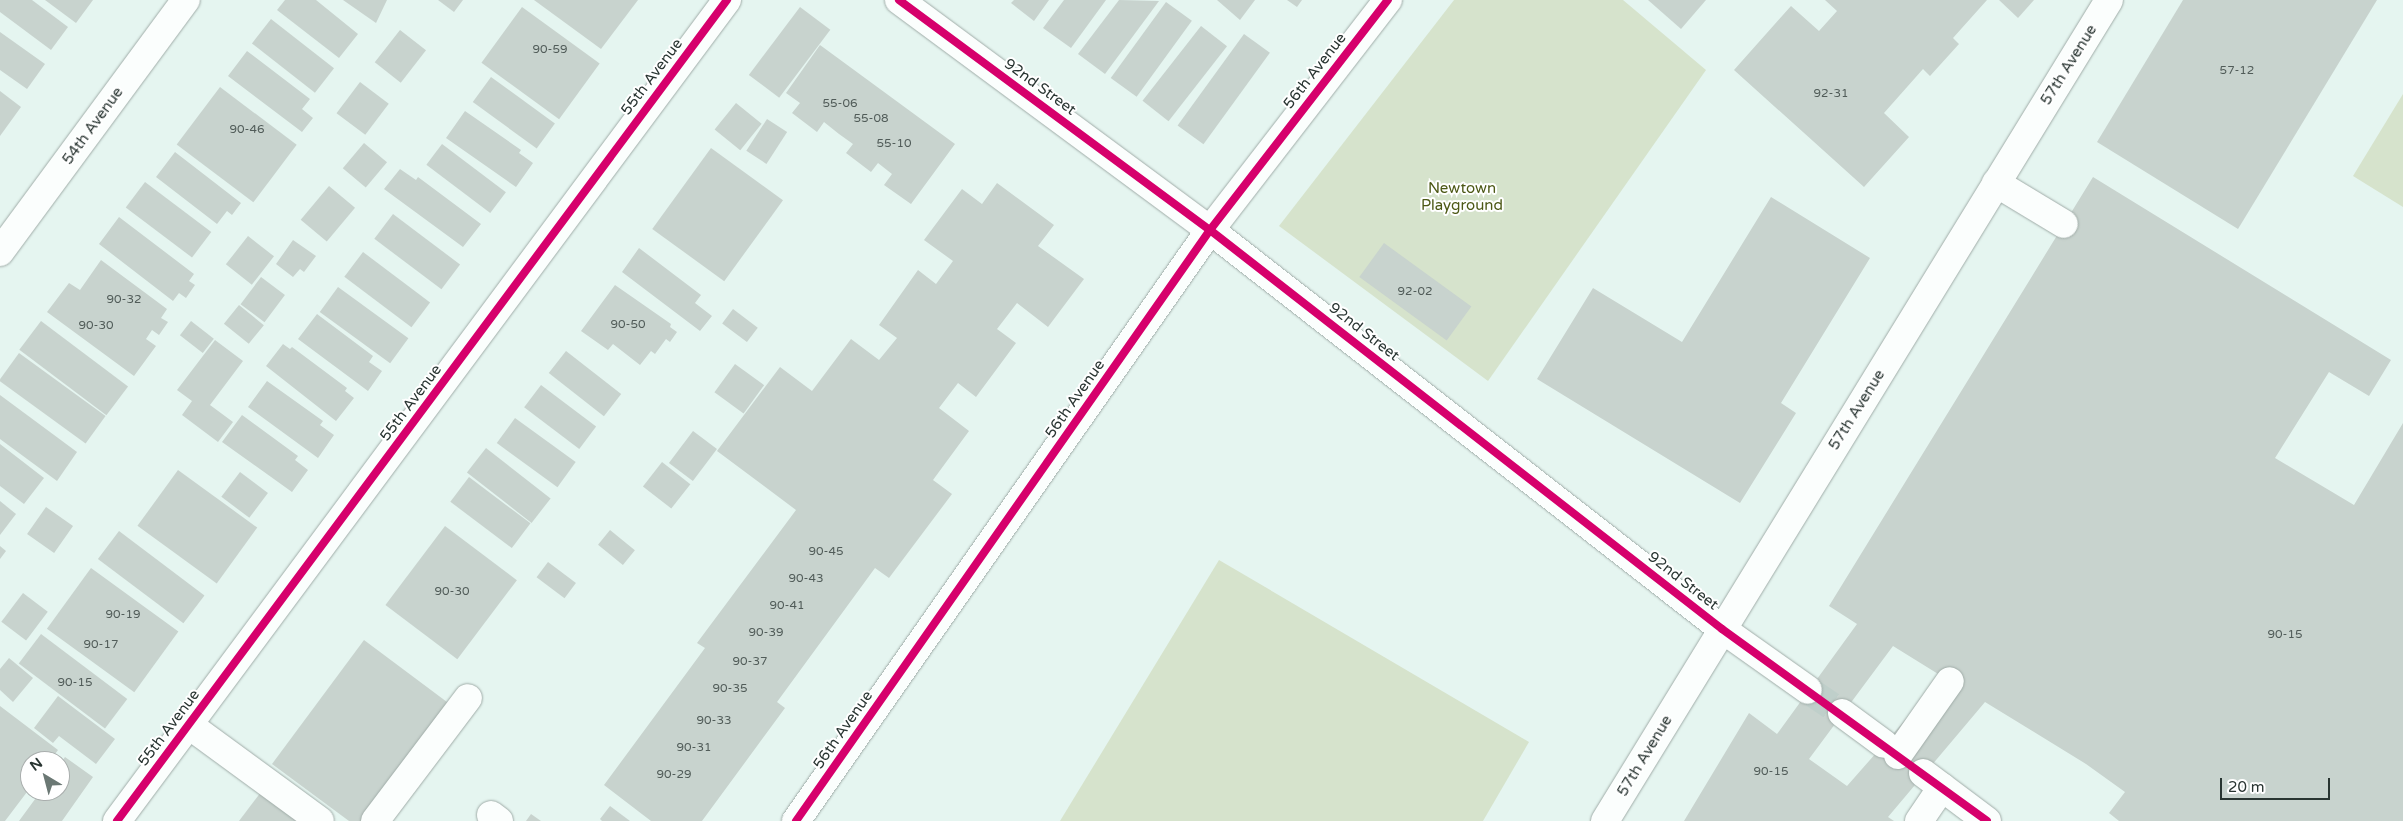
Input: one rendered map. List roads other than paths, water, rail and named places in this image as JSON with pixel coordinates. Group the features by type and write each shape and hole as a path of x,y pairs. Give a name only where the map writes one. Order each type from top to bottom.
{"street":[{"name":"54th Avenue","path":"0,252 186,0"},
{"name":"55th Avenue","path":"116,821 727,0"},
{"name":"92nd Street","path":"899,0 1210,230 1722,629 1808,690"},
{"name":"56th Avenue","path":"796,821 1210,230 1388,0"},
{"name":"57th Avenue","path":"1605,821 2109,0"},
{"path":"1996,183 2064,224"},
{"path":"1842,713 1891,749 1950,681"},
{"path":"375,821 468,698"},
{"path":"189,725 320,821"},
{"path":"1919,821 1932,780 1987,821"}],"tunnel":[{"path":"1808,690 1842,713"}],"park label":[{"name":"Newtown Playground","path":"1462,196"}]}
